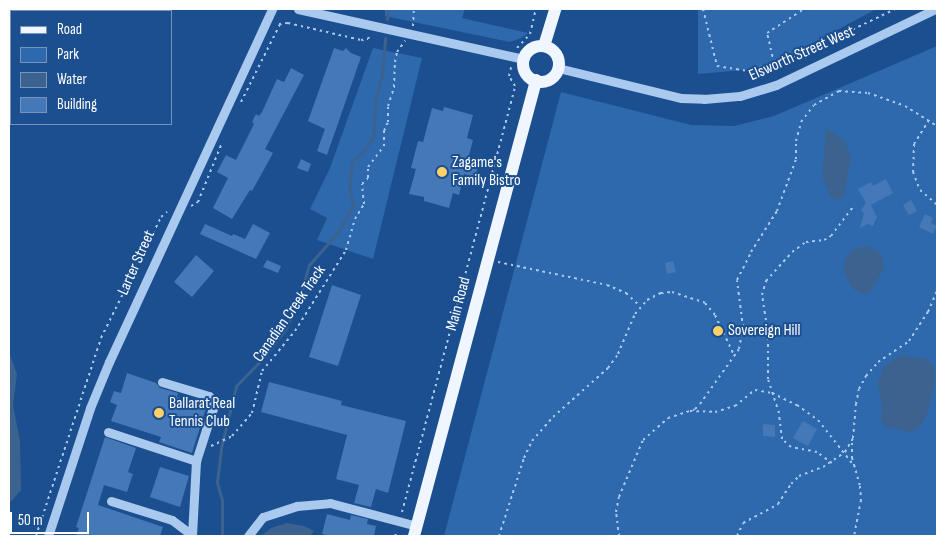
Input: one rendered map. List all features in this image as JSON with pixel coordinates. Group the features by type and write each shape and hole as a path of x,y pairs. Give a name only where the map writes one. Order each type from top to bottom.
{"main road":[{"path":"544,46 555,9"},
{"path":"544,46 556,54 558,68 549,79 536,80 526,72 519,59 530,50 544,46"},
{"name":"Main Road","path":"415,531 536,80"}],"street":[{"name":"Larter Street","path":"48,536 90,408 106,369 272,9"},
{"path":"298,9 519,59"},
{"name":"Elsworth Street West","path":"558,68 681,98 704,99 740,96 776,85 935,9"},
{"path":"162,382 209,396 213,408 196,461 192,536"},
{"path":"108,432 196,461"},
{"path":"111,501 172,520 192,536"},
{"path":"248,536 263,517 297,506 330,503 399,521 415,531"}],"path":[{"name":"Canadian Creek Track","path":"210,446 232,436 252,412 262,371 295,331 346,250 356,219 364,204 362,184 368,178 368,168 384,146 384,131 388,122 388,106 394,87 396,55 413,24 414,9"},
{"path":"395,536 515,86 509,76 519,59 517,44 530,34 536,9"},
{"path":"703,9 717,66 747,71 800,55 894,9"},
{"path":"774,63 767,33 804,9"},
{"path":"268,21 288,23 364,41 368,39 372,27"},
{"path":"619,536 616,512 619,497 643,440 668,418 695,409 703,401 738,349 744,327 737,280 751,252 780,205 796,159 796,141 802,122 814,105 839,91 868,93 906,106 937,126"},
{"path":"929,120 914,144 913,172 920,190 937,205"},
{"path":"832,463 817,452 795,449 785,442 780,431 779,413 772,393 767,366 768,333 762,300 763,286 769,277 800,245 831,236 854,205"},
{"path":"489,259 526,269 607,285 626,293 640,306"},
{"path":"854,536 861,500 852,451 859,389 866,376 878,362 909,340 928,312 937,291"},
{"path":"499,536 524,458 532,441 553,416 608,368 618,354 640,306 655,296 666,292 678,293 705,303 715,315 734,355"},
{"path":"688,411 715,412 735,406 755,390 772,393 797,405 818,420 855,467"},
{"path":"737,536 743,523 778,504 791,484 799,476 832,463 843,454 853,438"}],"green space":[{"path":"385,9 465,9 462,18 528,33 510,42 385,16"},
{"path":"698,9 876,9 767,68 698,74"},
{"name":"Sovereign Hill","path":"937,46 937,536 444,536 561,92 691,125 734,126 774,116"},
{"path":"373,48 422,58 373,259 317,240 327,218 310,209 330,168"}],"water":[{"path":"826,128 844,140 851,157 844,197 836,200 831,197 822,176"},
{"path":"867,246 880,253 885,267 870,292 865,295 852,288 844,272 844,261 853,249"},
{"path":"9,352 17,374 13,405 20,441 21,490 9,504"},
{"path":"901,355 928,359 935,369 935,385 926,417 919,428 910,432 886,427 881,421 882,408 878,383 883,367"},
{"path":"287,523 304,526 314,531 310,536 261,536 271,528"}],"building":[{"path":"334,48 343,51 346,48 351,53 361,57 327,155 317,151 325,129 308,121"},
{"path":"291,68 304,75 265,149 273,153 252,191 250,190 232,219 213,208 228,178 217,172 226,155 236,160 254,124 252,122 256,114 259,116 262,112 277,79 284,82"},
{"path":"444,107 473,115 467,138 473,140 467,163 478,166 475,177 464,174 459,195 453,193 449,208 424,201 424,197 409,194 416,169 411,168 418,141 423,142 432,108 443,111"},
{"path":"301,159 311,164 308,172 297,168"},
{"path":"886,179 893,193 871,205 877,217 873,226 868,224 860,228 864,213 861,210 866,203 858,189 871,182 873,186"},
{"path":"911,200 917,211 909,215 903,205"},
{"path":"925,214 933,218 931,223 937,226 933,234 919,227"},
{"path":"205,224 232,236 233,234 245,239 253,224 270,233 256,259 200,234"},
{"path":"196,255 214,271 192,297 174,282"},
{"path":"267,260 281,266 278,273 263,267"},
{"path":"673,261 676,272 667,274 665,263"},
{"path":"332,285 361,295 338,366 309,357"},
{"path":"127,373 156,383 160,388 178,393 177,397 192,402 194,398 204,401 206,408 192,453 159,442 161,437 111,421 117,405 110,402 114,391 121,393"},
{"path":"269,382 342,401 341,405 406,421 388,493 376,489 371,507 354,503 359,485 336,479 347,435 261,412"},
{"path":"803,421 817,429 808,446 793,438"},
{"path":"763,424 775,425 775,437 763,436"},
{"path":"105,437 136,448 128,472 133,474 127,492 104,485 98,505 163,527 160,536 76,536 79,528 76,527"},
{"path":"160,467 189,476 180,507 150,497"},
{"path":"327,514 350,520 351,515 368,519 367,524 376,526 374,536 332,536 322,534"}],"waterway":[{"path":"387,19 388,9"},
{"path":"222,536 222,500 217,482 221,448 236,386 265,356 285,329 298,303 309,265 338,232 353,206 349,186 352,162 373,137 376,98 382,74 385,38"}],"place":[{"name":"Zagame's Family Bistro","path":"442,172"},
{"name":"Sovereign Hill","path":"718,331"},
{"name":"Ballarat Real Tennis Club","path":"159,413"}]}
